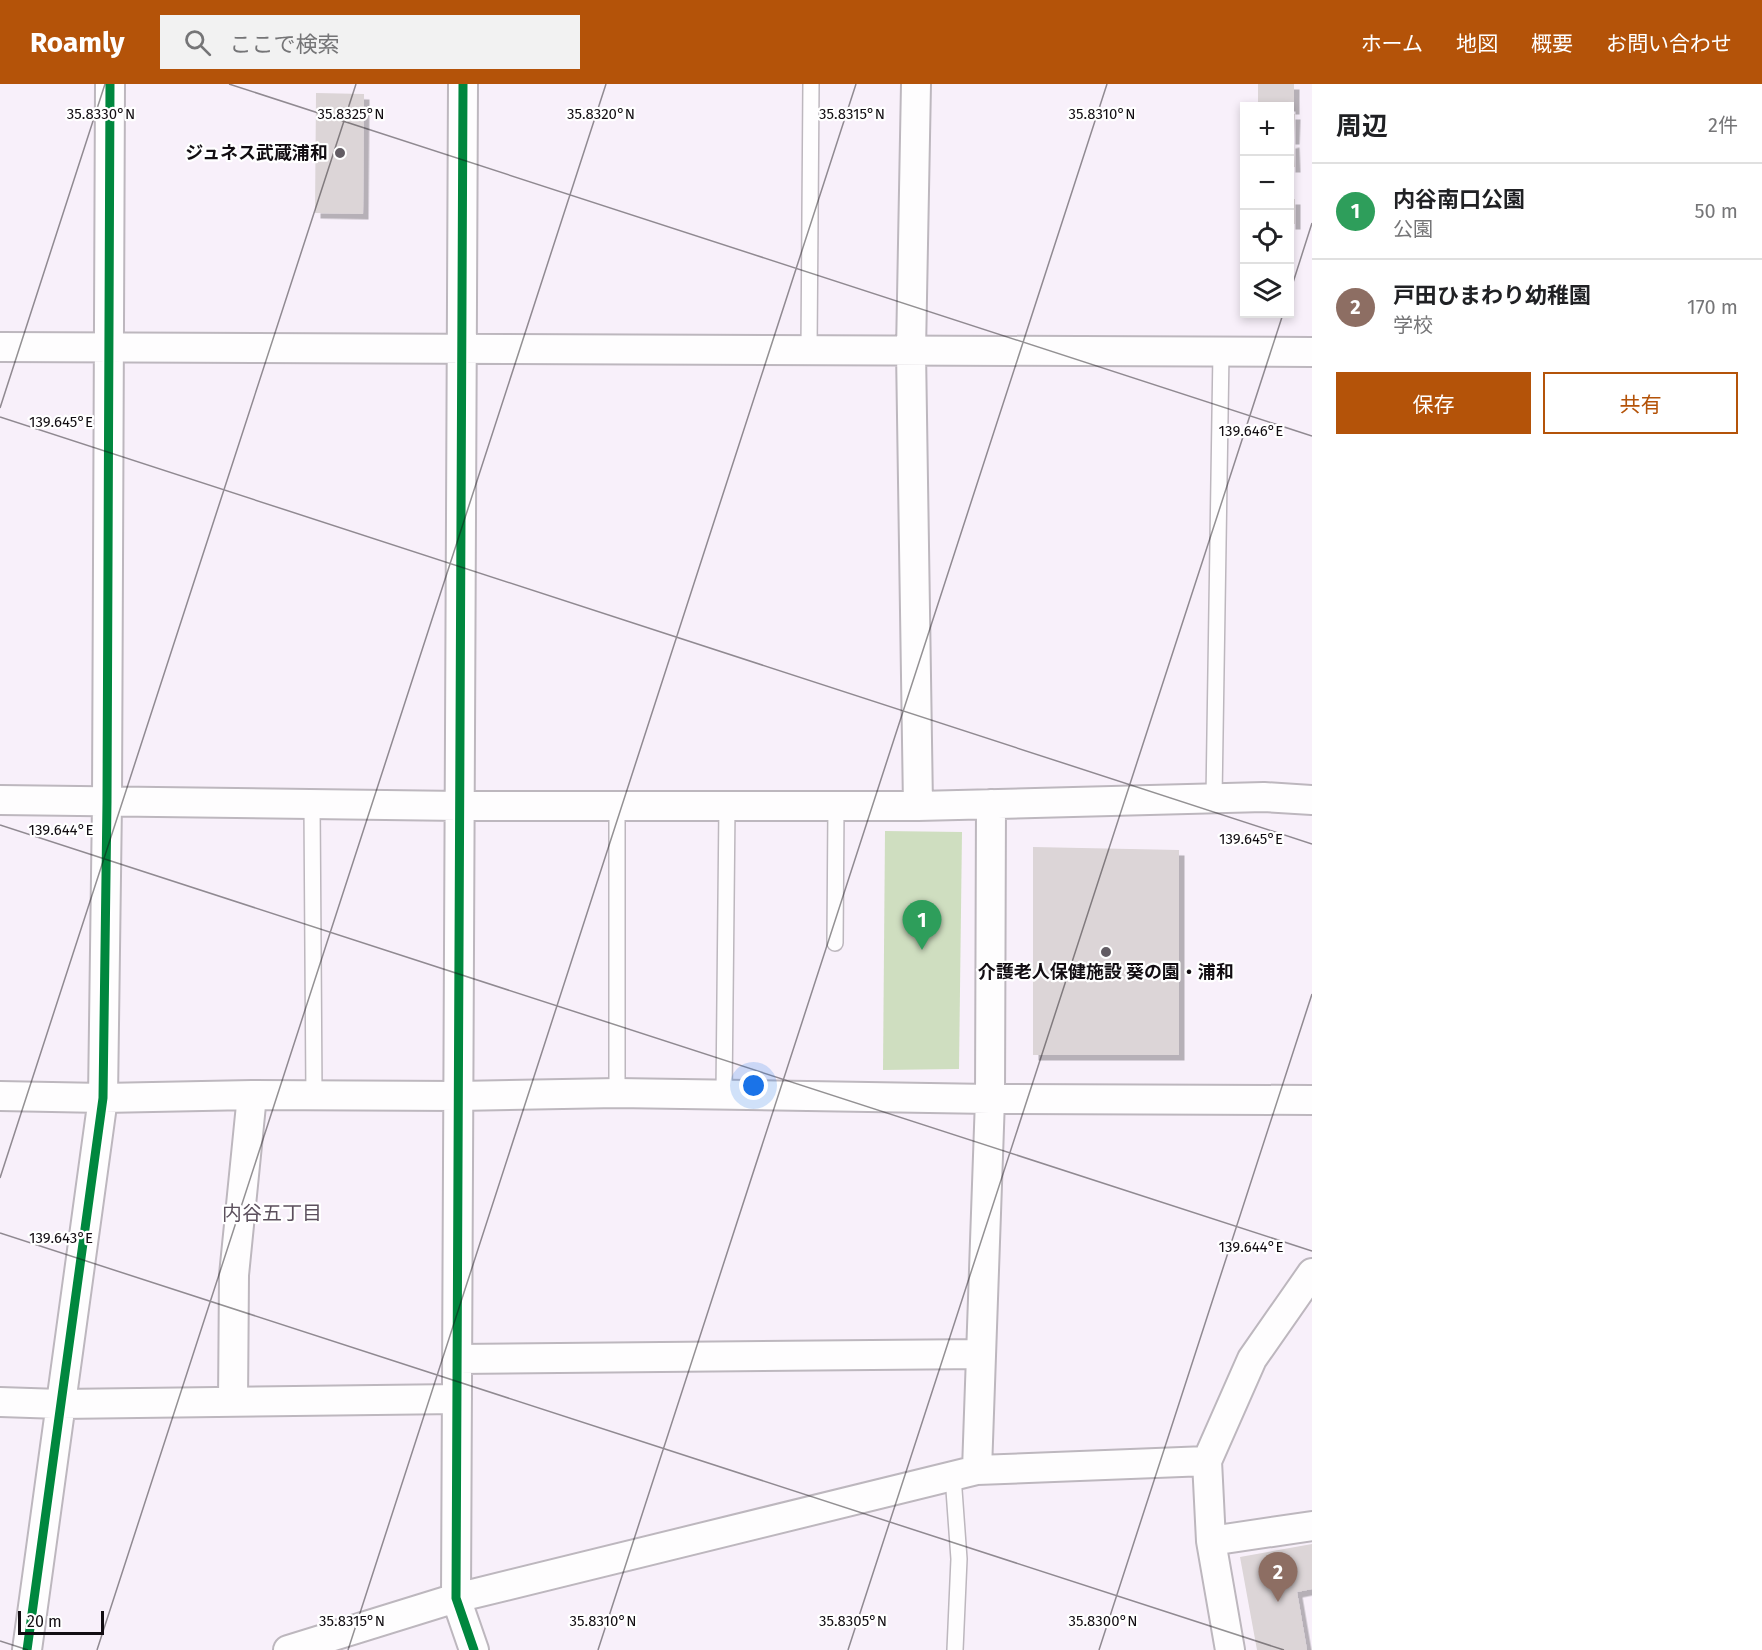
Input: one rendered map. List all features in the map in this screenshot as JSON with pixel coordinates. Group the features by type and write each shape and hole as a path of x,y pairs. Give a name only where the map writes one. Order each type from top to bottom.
{"street":[{"path":"27,1650 103,1098 107,802 110,84"},
{"path":"463,84 456,1598 474,1650"},
{"path":"916,84 911,351 918,806"},
{"path":"0,348 1312,352"},
{"path":"0,800 460,806 918,806 1264,797 1312,800"},
{"path":"965,1473 981,1354 990,1099 991,804"},
{"path":"0,1096 103,1098 617,1093 990,1099 1312,1100"},
{"path":"233,1402 234,1275 252,1095"},
{"path":"1230,1650 1211,1541 1207,1461 1252,1359 1312,1273"},
{"path":"457,1359 981,1354"},
{"path":"0,1402 60,1404 457,1399"},
{"path":"288,1650 456,1598 965,1473 1207,1461"},
{"path":"1211,1541 1312,1526"}],"lane":[{"path":"809,350 812,84"},
{"path":"1214,798 1221,352"},
{"path":"312,804 314,1096"},
{"path":"617,806 617,1093"},
{"path":"724,1095 727,806"},
{"path":"835,944 836,806"},
{"path":"955,1650 965,1473"}],"green space":[{"path":"885,831 962,832 959,1069 883,1070"}],"building":[{"path":"1258,84 1294,84 1294,102 1258,102"},
{"name":"ジュネス武蔵浦和","path":"316,93 364,94 363,214 315,213"},
{"path":"1294,199 1295,199 1294,224"},
{"name":"介護老人保健施設 葵の園・浦和","path":"1033,847 1179,850 1179,1055 1033,1055"},
{"path":"1312,1544 1312,1589 1297,1592 1307,1650 1257,1650 1240,1557"}],"cycle path":[{"path":"27,1650 103,1098 107,802 110,84"},
{"path":"463,84 456,1598 474,1650"}],"place":[{"name":"ジュネス武蔵浦和","path":"340,153"},
{"name":"内谷南口公園","path":"922,950"},
{"name":"介護老人保健施設 葵の園・浦和","path":"1106,952"},
{"name":"戸田ひまわり幼稚園","path":"1278,1602"}],"district":[{"name":"内谷五丁目","path":"272,1213"}]}
